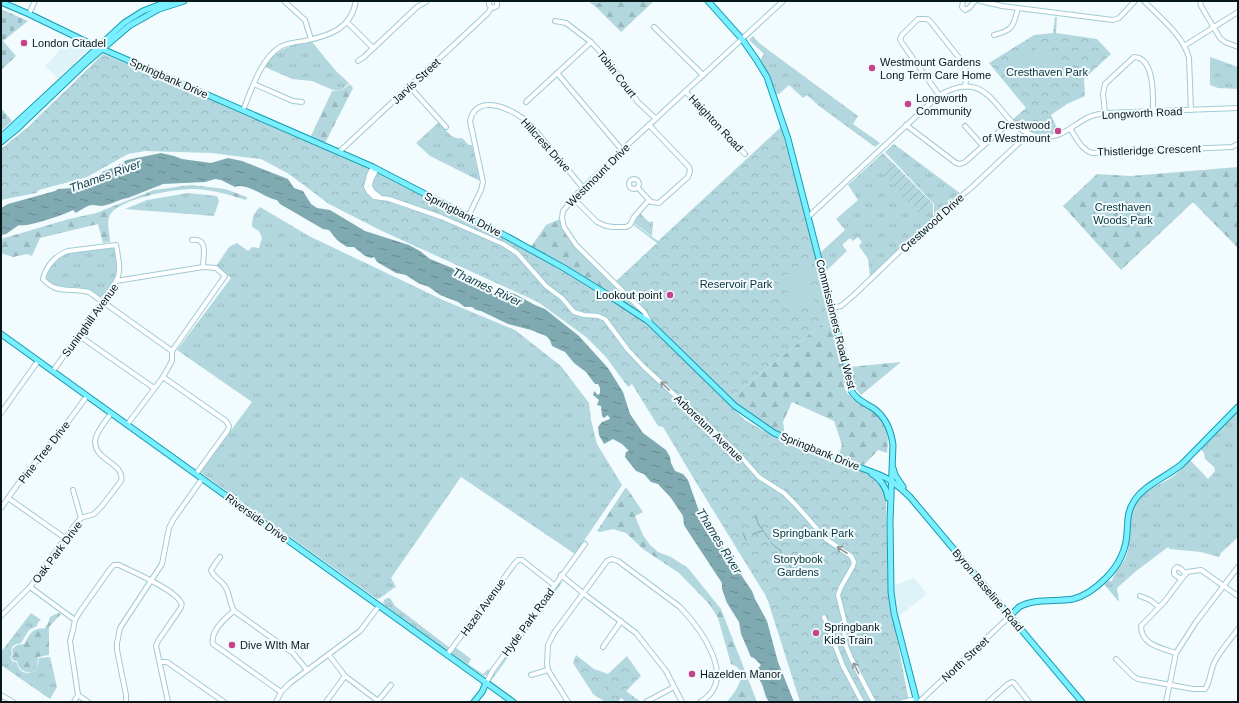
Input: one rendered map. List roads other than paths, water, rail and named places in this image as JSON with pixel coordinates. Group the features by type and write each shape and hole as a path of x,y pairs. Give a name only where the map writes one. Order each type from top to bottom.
{"main road":[{"path":"1,142 18,128 131,18 149,8 169,1"},
{"path":"1,137 84,59 145,16 159,9 184,1"},
{"name":"Commissioners Road West","path":"708,1 742,39 756,58 766,77 788,139 846,360 847,380 860,401 878,412 890,429 893,445 890,493 891,592 894,613 917,701"},
{"name":"Springbank Drive","path":"1,2 100,48 375,168 564,268 616,300 651,324 735,406 774,433 891,480"},
{"name":"Riverside Drive","path":"1,334 513,702"},
{"path":"1010,616 1020,607 1033,602 1074,599 1091,591 1106,578 1123,556 1126,543 1127,519 1132,504 1136,498 1146,488 1182,464 1238,407"},
{"path":"880,475 887,471 892,465"},
{"path":"892,465 895,474 910,497"},
{"path":"861,468 876,476 883,484 888,496 890,517"},
{"name":"Byron Baseline Road","path":"891,480 910,497 1082,702"},
{"path":"890,493 898,489 910,497"},
{"name":"Hyde Park Road","path":"474,702 482,692 486,683"}],"street":[{"path":"29,14 35,1"},
{"path":"284,1 305,20 311,39"},
{"path":"242,110 266,60 280,48 289,44 311,39 337,30 347,22 352,15 356,1"},
{"path":"358,60 374,48 417,7 427,1"},
{"path":"488,1 491,8"},
{"name":"Jarvis Street","path":"339,152 410,87 488,13 491,8 497,6 498,1"},
{"name":"Westmount Drive","path":"651,324 644,312 576,246 564,227 562,218 563,211 573,198 622,150 783,1"},
{"path":"963,1 962,7 965,10 970,8 975,1"},
{"path":"980,1 1002,6 1113,20 1119,18 1135,1"},
{"path":"1144,1 1184,46 1189,58 1191,110"},
{"path":"1200,1 1220,38 1225,42 1238,47"},
{"path":"994,35 1010,30 1014,25 1018,8"},
{"path":"1184,46 1238,12"},
{"path":"939,95 900,39 918,19 927,19 930,21 964,63 967,73 966,87"},
{"name":"Tobin Court","path":"555,21 566,23 591,42 608,59 638,102 656,120"},
{"path":"347,22 374,48"},
{"path":"654,27 704,75"},
{"path":"526,102 591,42"},
{"path":"1105,113 1103,94 1105,84 1134,57 1140,59 1148,68 1152,76 1153,111"},
{"path":"557,74 622,150"},
{"path":"254,84 293,101 302,102"},
{"name":"Longworth Road","path":"808,216 939,95 949,89 960,86 973,87 986,93 995,101 1018,128 1027,133 1050,137 1060,135 1071,130 1089,117 1105,113 1238,108"},
{"path":"410,87 446,127"},
{"name":"Haighton Road","path":"686,92 745,154"},
{"name":"Hillcrest Drive","path":"468,217 481,190 483,182 470,121 471,114 477,108 487,104 496,105 524,118 583,188"},
{"path":"906,125 956,163 960,164 965,162 1011,121"},
{"path":"638,188 649,200 655,204 659,203 688,177 690,171 649,125"},
{"path":"965,126 983,146"},
{"name":"Thistleridge Crescent","path":"1071,130 1081,146 1092,153 1232,147 1238,144"},
{"name":"Crestwood Drive","path":"833,308 841,306 854,295 923,229 1021,142 1027,133"},
{"name":"Arboretum Avenue","path":"375,168 369,175 366,187 374,197 390,199 441,217 504,244 518,253 546,286 562,298 574,312 584,315 598,316 605,319 628,350 644,367 736,451 759,477 784,493 826,539 851,556 854,562 853,566 838,595 844,623 846,646 874,702"},
{"path":"573,198 597,222 613,227 626,227 630,225 634,217 649,200"},
{"path":"192,240 196,239 204,245 204,267"},
{"path":"116,281 119,275 116,246 68,251 61,254 55,258 45,273 43,279 54,288 68,291 80,290 89,292 172,351 172,361 163,377 127,424"},
{"name":"Suninghill Avenue","path":"53,371 116,281 204,267 216,268 226,276 172,351"},
{"path":"78,335 154,388"},
{"path":"1,413 38,361"},
{"path":"163,377 226,421 229,426 228,430 196,474"},
{"name":"Pine Tree Drive","path":"1,508 23,477 62,430 87,396"},
{"name":"Oak Park Drive","path":"1,616 30,588 64,538 81,518 94,514 121,481 122,477 119,470 100,454 96,448 96,435 111,413"},
{"path":"126,702 117,650 120,628 162,564 169,528 202,479"},
{"path":"73,490 81,518"},
{"path":"8,498 64,538"},
{"name":"Hyde Park Road","path":"486,683 493,670 585,544"},
{"path":"220,557 211,570 213,575 227,589 231,606 234,611 293,653 307,670"},
{"path":"568,702 548,670 548,645 554,633 583,593 607,561 612,559 618,561 680,607 706,641 714,658 718,680 708,698 700,702"},
{"name":"Hazel Avenue","path":"447,655 514,563 518,560 522,560 554,585"},
{"path":"74,702 78,695 70,641 76,620 114,565 119,565 146,579 151,580 181,601 182,606 156,646 168,702"},
{"path":"1166,702 1176,654 1196,622 1238,566"},
{"path":"1181,579 1174,574 1174,570 1177,567 1186,574"},
{"path":"1176,654 1149,644 1141,631 1141,626 1142,623 1165,601 1187,572 1201,570 1238,596"},
{"path":"561,575 636,632 666,671 682,702"},
{"path":"30,588 76,620"},
{"path":"1140,596 1150,600 1159,607"},
{"path":"276,702 281,692 290,683 360,631 379,606"},
{"path":"234,611 224,620 213,636 213,644 281,692"},
{"name":"North Street","path":"917,701 1010,616"},
{"path":"824,617 843,666 862,702"},
{"path":"603,647 621,621"},
{"path":"1116,659 1138,679 1193,689 1205,689 1209,684 1211,670 1216,660 1238,630"},
{"path":"329,654 346,676 378,701 391,685"},
{"path":"160,662 167,662 224,702"},
{"path":"531,675 548,670"},
{"path":"326,702 346,676"},
{"path":"988,702 1012,682 1029,702"},
{"path":"646,702 648,699 674,687"},
{"path":"1,695 14,702"},
{"path":"78,695 88,702"},
{"path":"903,702 917,701"}],"water":[{"name":"Thames River","path":"161,153 182,159 211,163 228,158 242,161 288,179 294,188 303,191 311,204 317,208 330,210 365,231 409,245 430,259 462,272 472,279 480,282 493,294 503,291 515,294 545,309 579,336 608,368 623,392 630,414 643,433 666,450 675,471 683,474 688,480 700,514 752,591 767,621 778,662 794,702 769,702 762,684 755,673 761,665 751,657 741,634 739,622 727,603 722,589 722,583 684,525 683,516 671,498 658,484 651,482 644,474 636,471 625,457 626,452 629,451 622,444 613,439 604,444 599,435 598,427 602,422 610,419 608,415 604,418 602,416 601,406 597,405 599,400 593,395 594,391 598,395 600,393 598,384 595,384 586,372 574,363 565,352 552,346 550,340 546,336 531,330 508,324 472,307 465,307 458,302 440,295 429,287 418,283 406,275 396,273 377,262 374,257 371,258 365,256 354,247 347,247 337,240 329,230 323,229 280,204 277,200 245,187 235,187 221,180 215,179 205,182 163,184 106,205 91,205 76,213 73,210 37,223 19,225 6,234 1,235 1,208 8,204 58,189 74,188 93,181 102,172 127,160"}],"waterway":[{"path":"755,516 759,525 769,539"},
{"path":"753,534 762,531"},
{"path":"743,533 746,540"},
{"path":"771,543 781,551 782,558 791,568"}],"place":[{"name":"London Citadel","path":"24,43"},
{"name":"Westmount Gardens Long Term Care Home","path":"872,68"},
{"name":"Longworth Community","path":"908,104"},
{"name":"Crestwood of Westmount","path":"1058,131"},
{"name":"Lookout point","path":"670,295"},
{"name":"Springbank Kids Train","path":"816,633"},
{"name":"Dive WIth Mar","path":"232,645"},
{"name":"Hazelden Manor","path":"692,674"}],"park label":[{"name":"Cresthaven Park","path":"1047,72"},
{"name":"Cresthaven Woods Park","path":"1123,213"},
{"name":"Reservoir Park","path":"736,284"},
{"name":"Springbank Park","path":"813,533"},
{"name":"Storybook Gardens","path":"798,565"}]}
